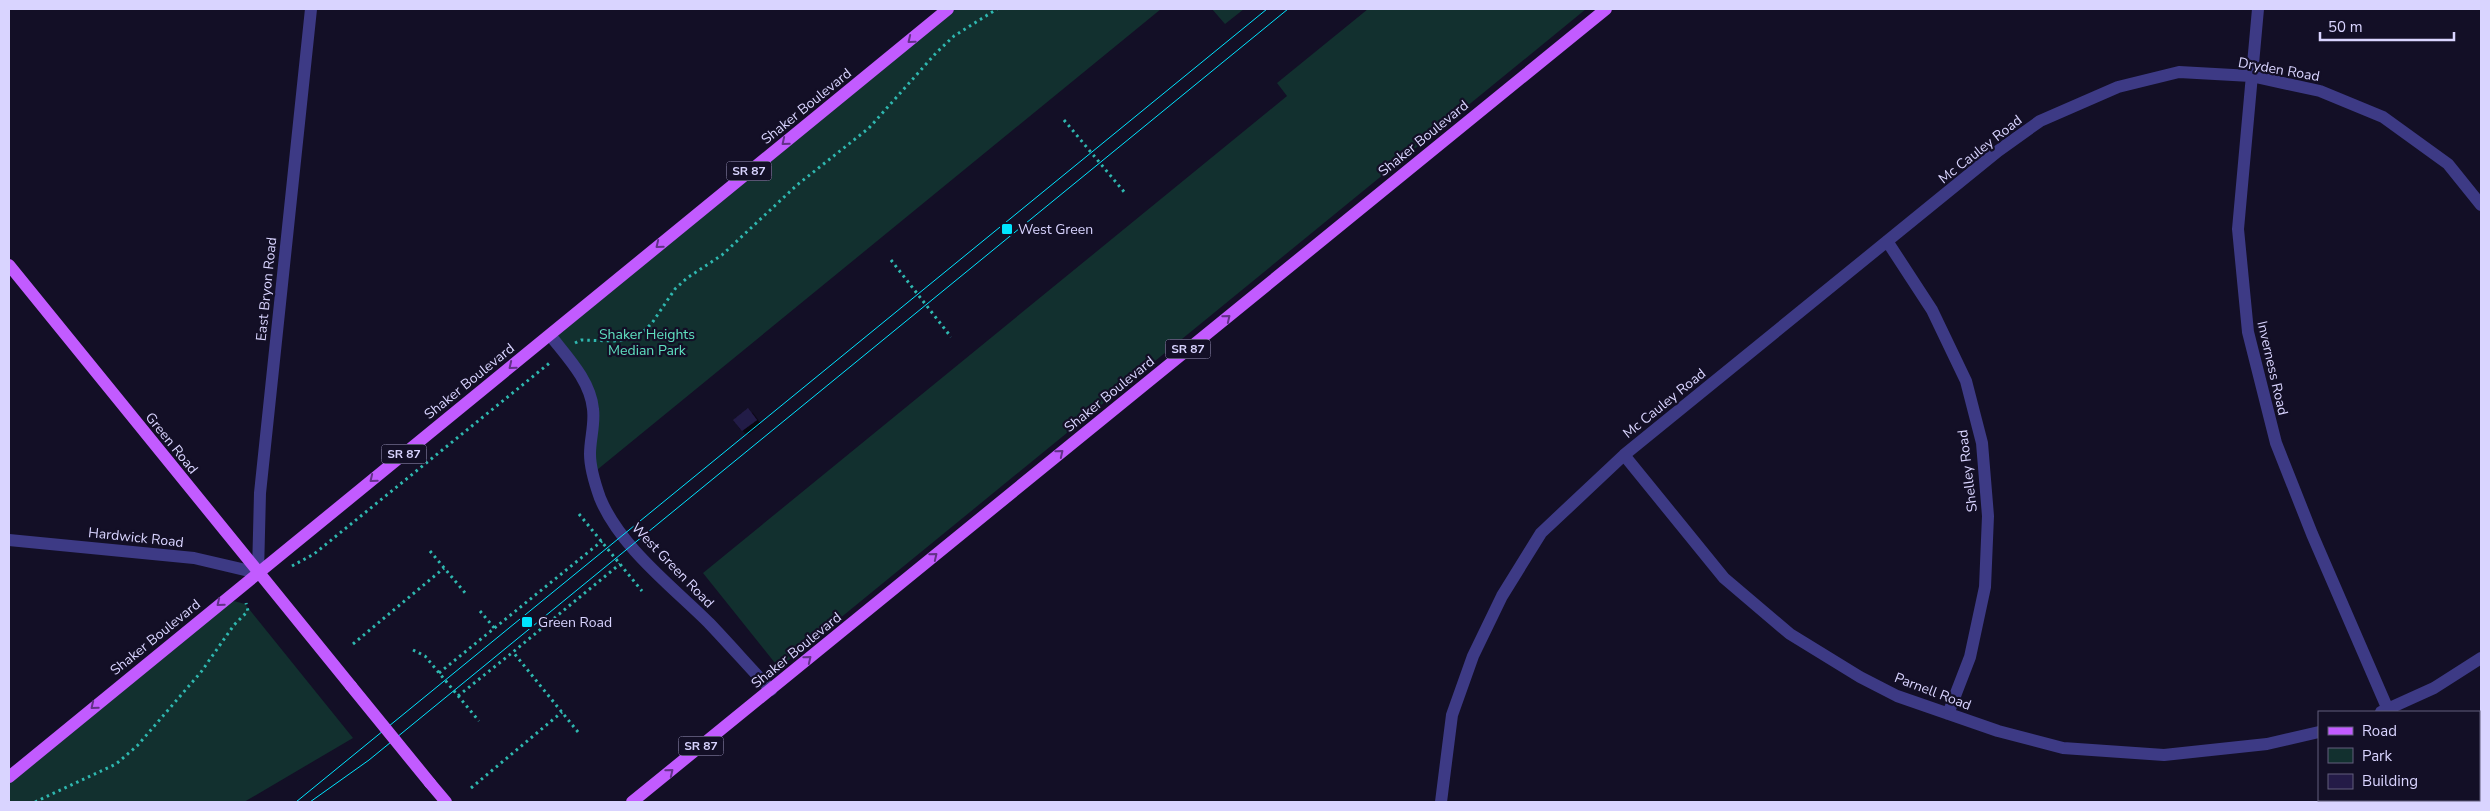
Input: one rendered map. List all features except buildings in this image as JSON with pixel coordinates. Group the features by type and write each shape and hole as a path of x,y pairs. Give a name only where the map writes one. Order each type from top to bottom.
{"main road":[{"name":"Shaker Boulevard","path":"9,777 948,9"},
{"name":"Shaker Boulevard","path":"632,802 1606,9"},
{"name":"Green Road","path":"9,265 446,802"}],"street":[{"name":"East Bryon Road","path":"258,573 260,493 311,9"},
{"name":"Inverness Road","path":"2258,9 2238,230 2248,332 2276,443 2386,711"},
{"name":"Dryden Road","path":"2040,121 2118,87 2178,72 2251,76 2320,91 2383,117 2448,164 2481,205"},
{"name":"Mc Cauley Road","path":"1441,802 1452,715 1473,656 1502,596 1541,533 1624,455 1887,241 1998,152 2040,121"},
{"name":"Shelley Road","path":"1887,241 1932,310 1966,381 1982,443 1988,516 1985,587 1970,657 1948,714"},
{"name":"West Green Road","path":"550,335 580,374 589,392 593,410 590,454 592,474 600,499 612,521 639,555 710,624 771,690"},
{"name":"Parnell Road","path":"1624,455 1724,578 1790,634 1860,677 1897,696 1998,731 2063,748 2164,755 2267,744 2318,732"},
{"name":"Hardwick Road","path":"9,540 194,558 258,573"},
{"path":"2386,711 2434,688 2481,658"}],"path":[{"path":"572,345 581,340 614,341 630,339 643,332 652,323 675,289 686,278 722,255 797,185 869,128 936,53 954,36 997,9"},
{"path":"1064,120 1125,193"},
{"path":"891,260 950,337"},
{"path":"293,566 314,554 555,358"},
{"path":"579,514 642,591"},
{"path":"439,673 496,630 602,542"},
{"path":"430,551 466,594"},
{"path":"458,696 620,564"},
{"path":"353,644 444,568"},
{"path":"35,802 116,764 137,746 179,698 248,611 245,604"},
{"path":"480,611 496,630"},
{"path":"413,650 425,656 479,721"},
{"path":"513,652 578,732"},
{"path":"470,788 562,712"}],"green space":[{"name":"Shaker Heights Median Park","path":"949,9 1161,9 592,474 592,401 550,335"},
{"path":"1212,9 1244,9 1225,24"},
{"path":"1368,9 1586,9 779,668 703,573 1287,96 1277,83"},
{"path":"226,599 245,604 353,738 244,802 9,802 9,777"}],"tram line":[{"path":"296,802 1267,9"},
{"path":"310,802 369,760 1288,9"}],"place":[{"name":"West Green","path":"1007,229"},
{"name":"Green Road","path":"527,622"}]}
